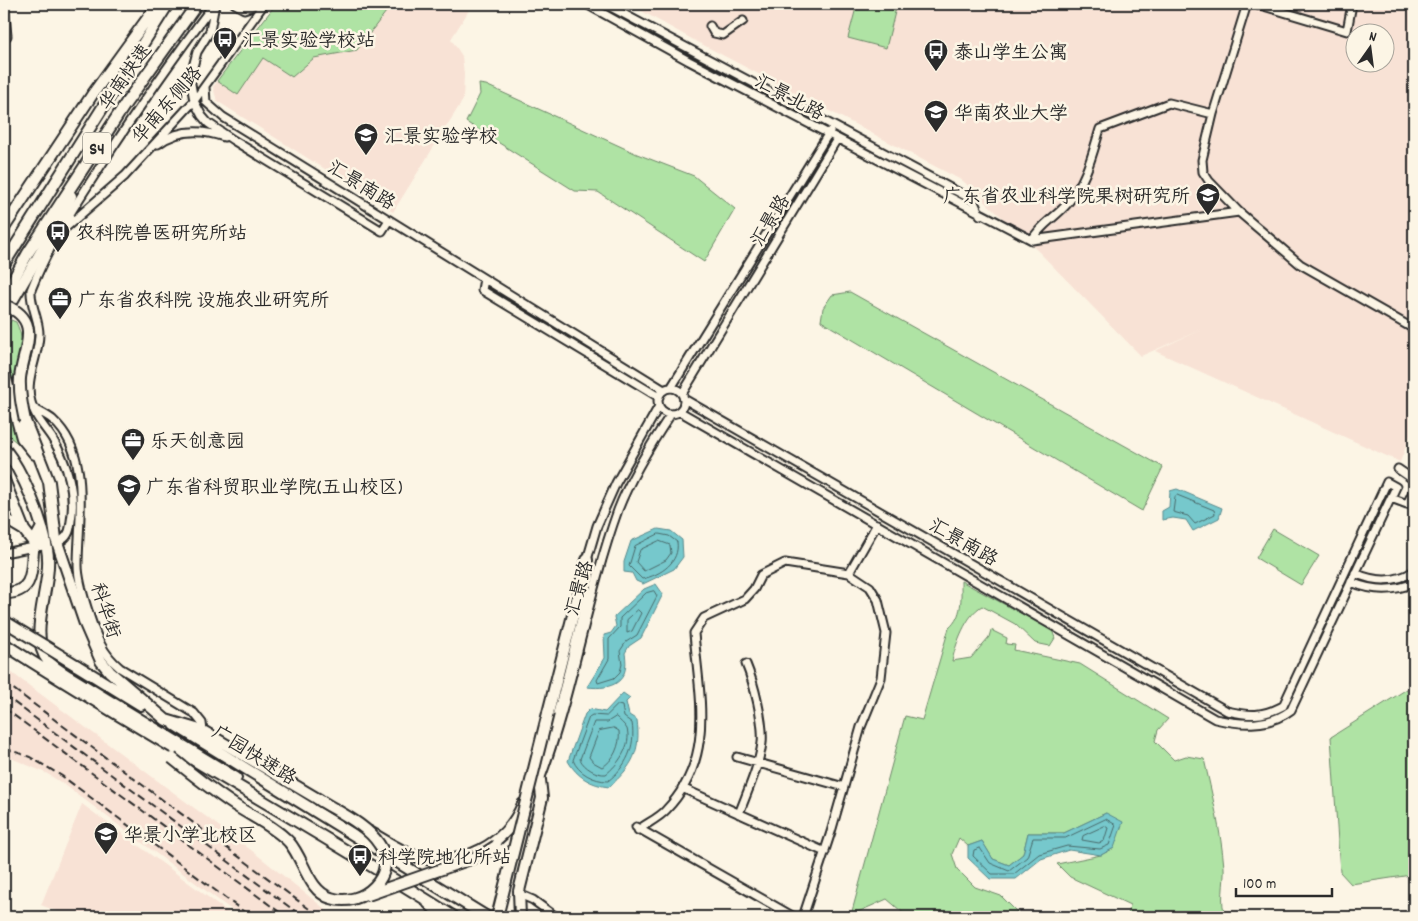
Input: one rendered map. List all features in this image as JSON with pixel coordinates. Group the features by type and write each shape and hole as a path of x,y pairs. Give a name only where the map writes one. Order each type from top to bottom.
{"highway":[{"path":"4,228 97,88 158,4"},
{"name":"华南快速","path":"4,264 168,4"},
{"name":"华南快速","path":"4,296 28,253 126,103 197,4"},
{"path":"4,315 66,209 77,179"},
{"path":"4,305 18,313 28,328 28,347 21,370 20,388 25,421 49,482 53,501 56,539 92,645 110,672 166,720 203,731 318,799 367,831 409,854 437,860 466,856 495,844"},
{"path":"4,372 22,438 40,461"},
{"path":"4,448 22,475 47,548 48,578 39,626 41,646 47,659 70,677 238,780 264,801"},
{"path":"4,480 32,546 34,562 26,584 17,591 4,593"},
{"path":"4,518 24,530"},
{"path":"32,546 41,529"},
{"path":"32,546 47,548"},
{"path":"497,917 587,560"},
{"name":"广园快速路","path":"4,621 487,917"},
{"name":"广园快速路","path":"4,644 142,731 264,801 454,917"},
{"path":"142,731 204,785 287,840 305,866 314,886 324,895 344,901 385,891 482,855 518,824 536,779"},
{"path":"520,917 519,894 542,798 536,779"},
{"path":"360,898 378,884 384,866 380,845 367,831"}],"street":[{"path":"4,4 5,36"},
{"path":"214,4 210,31 192,65 190,78 194,101 208,123 233,140"},
{"name":"华南东侧路","path":"33,408 30,400 30,382 39,333 31,290 58,234 133,116 214,4"},
{"path":"235,4 244,9 259,4"},
{"name":"华南东侧路","path":"58,234 125,176 194,101 264,4"},
{"path":"580,4 607,16"},
{"name":"汇景北路","path":"586,4 827,134 1032,240"},
{"name":"汇景北路","path":"605,4 973,200 981,215"},
{"path":"1247,4 1213,114 1202,160 1203,172 1209,181 1239,212 1300,264 1414,329"},
{"path":"1257,4 1347,31 1352,4"},
{"path":"710,26 714,33 722,35 743,22"},
{"name":"汇景南路","path":"205,87 206,102 223,118 484,279 668,389"},
{"path":"1032,240 1037,231 1056,216 1078,188 1087,172 1100,129 1169,103 1213,114"},
{"path":"836,126 837,139"},
{"name":"汇景路","path":"668,389 827,134 836,126"},
{"path":"146,153 165,138 182,132 202,132 233,140"},
{"name":"汇景路","path":"683,397 837,139"},
{"name":"汇景南路","path":"233,140 382,231 389,220"},
{"path":"1032,240 1239,212"},
{"name":"汇景南路","path":"484,279 482,290 659,397"},
{"path":"668,389 683,397 679,411 671,414 664,412 659,406 659,397 668,389"},
{"name":"汇景南路","path":"683,397 1227,711 1246,716 1268,714 1283,706 1387,482 1396,487 1391,498"},
{"name":"汇景路","path":"536,779 552,732 586,598 587,560 597,526 616,483 659,406"},
{"path":"33,408 60,452 72,489 73,511 70,529 67,536 62,540"},
{"name":"科华街","path":"33,408 48,416 60,430 74,453 80,478 78,566 85,601 98,643 109,659 120,668 194,713 202,723 203,731"},
{"name":"汇景南路","path":"679,411 1216,719 1235,723 1256,723 1279,719 1291,710 1351,582"},
{"name":"汇景路","path":"536,779 562,718 582,631 619,510 647,453 671,414"},
{"path":"1398,468 1414,480"},
{"path":"1414,490 1407,504 1391,498 1351,582 1365,588 1382,590 1414,583"},
{"path":"849,573 877,524"},
{"path":"4,553 32,546"},
{"path":"794,917 637,828 666,811 690,777 700,746 700,701 694,633 704,618 745,599 754,589 760,575 785,563 849,573 870,587 878,600 886,633 881,678 861,727 803,917"},
{"path":"1355,573 1367,579 1387,580 1407,576 1414,571"},
{"path":"739,814 762,743 757,699 752,678 746,664"},
{"path":"737,757 844,787"},
{"path":"682,788 824,852"},
{"path":"414,892 441,917"},
{"path":"519,894 532,900 556,917"}],"shaded area":[{"name":"汇景实验学校","path":"276,4 473,4 451,39 462,56 464,74 463,100 393,212 217,101 213,87"},
{"name":"广东省农业科学院果树研究所","path":"629,4 1414,4 1414,438 1410,436 1400,462 1155,351 1200,330 1141,356 1039,252 963,181"},
{"path":"4,667 251,850 335,917 241,917 65,785 46,773 4,755"},
{"name":"华景小学北校区","path":"82,804 235,917 71,917 41,905"}],"green space":[{"path":"276,4 392,4 357,50 314,58 292,77 263,58 238,95 217,81"},
{"path":"857,4 897,4 886,48 848,38"},
{"path":"479,84 486,85 637,154 694,176 735,209 704,262 598,192 575,191 466,122 480,94"},
{"path":"850,292 1163,467 1142,511 821,321 823,308 832,295"},
{"path":"11,320 16,322 22,345 20,359 12,383 5,352 6,337"},
{"path":"4,389 21,446 4,432"},
{"path":"1273,529 1319,556 1301,585 1256,558"},
{"path":"961,581 1052,630 1055,638 1050,646 1035,643 1015,624 982,606 976,610 967,623 959,638 952,661 971,658 989,637 991,630 1007,638 1006,644 1015,645 1014,650 1080,664 1168,719 1158,730 1155,741 1174,760 1186,756 1204,759 1221,840 1224,867 1223,905 1226,917 1128,917 1130,905 1070,877 1057,864 1101,855 1114,848 1106,813 1064,833 1028,833 1023,854 1009,865 993,859 982,841 968,846 959,838 952,854 957,869 975,887 1001,896 1022,917 908,917 887,899 851,915 905,716 922,720 949,628 954,623 959,612"},
{"path":"1407,689 1414,692 1414,900 1411,875 1351,884 1340,872 1331,737"}],"water":[{"path":"1177,489 1222,508 1219,518 1193,531 1186,520 1173,518 1162,520 1162,511 1169,507 1170,491"},
{"path":"658,529 671,531 682,540 683,557 674,569 643,584 636,581 632,573 624,572 624,562 631,541"},
{"path":"656,584 663,594 641,638 629,646 625,653 625,671 622,677 618,682 605,687 587,687 605,658 604,635 611,633 616,626 614,617 644,589"},
{"path":"623,693 630,698 626,702 629,715 637,720 638,741 634,757 624,772 609,787 602,786 580,776 568,761 585,714 590,709 605,712"},
{"path":"1106,813 1123,822 1114,848 1101,855 1069,850 1041,859 1016,879 990,879 968,858 968,846 982,841 993,859 1009,865 1023,854 1028,833 1064,833"}],"railway":[{"path":"4,682 320,917"},
{"path":"4,695 303,917"},
{"path":"4,708 286,917"},
{"path":"4,748 30,757 62,776 251,917"}],"place":[{"name":"汇景实验学校站","path":"225,60"},
{"name":"泰山学生公寓","path":"936,72"},
{"name":"华南农业大学","path":"936,133"},
{"name":"汇景实验学校","path":"366,156"},
{"name":"广东省农业科学院果树研究所","path":"1208,216"},
{"name":"农科院兽医研究所站","path":"58,253"},
{"name":"广东省农科院 设施农业研究所","path":"60,320"},
{"name":"乐天创意园","path":"133,461"},
{"name":"广东省科贸职业学院(五山校区)","path":"129,507"},
{"name":"华景小学北校区","path":"106,855"},
{"name":"科学院地化所站","path":"360,877"}]}
